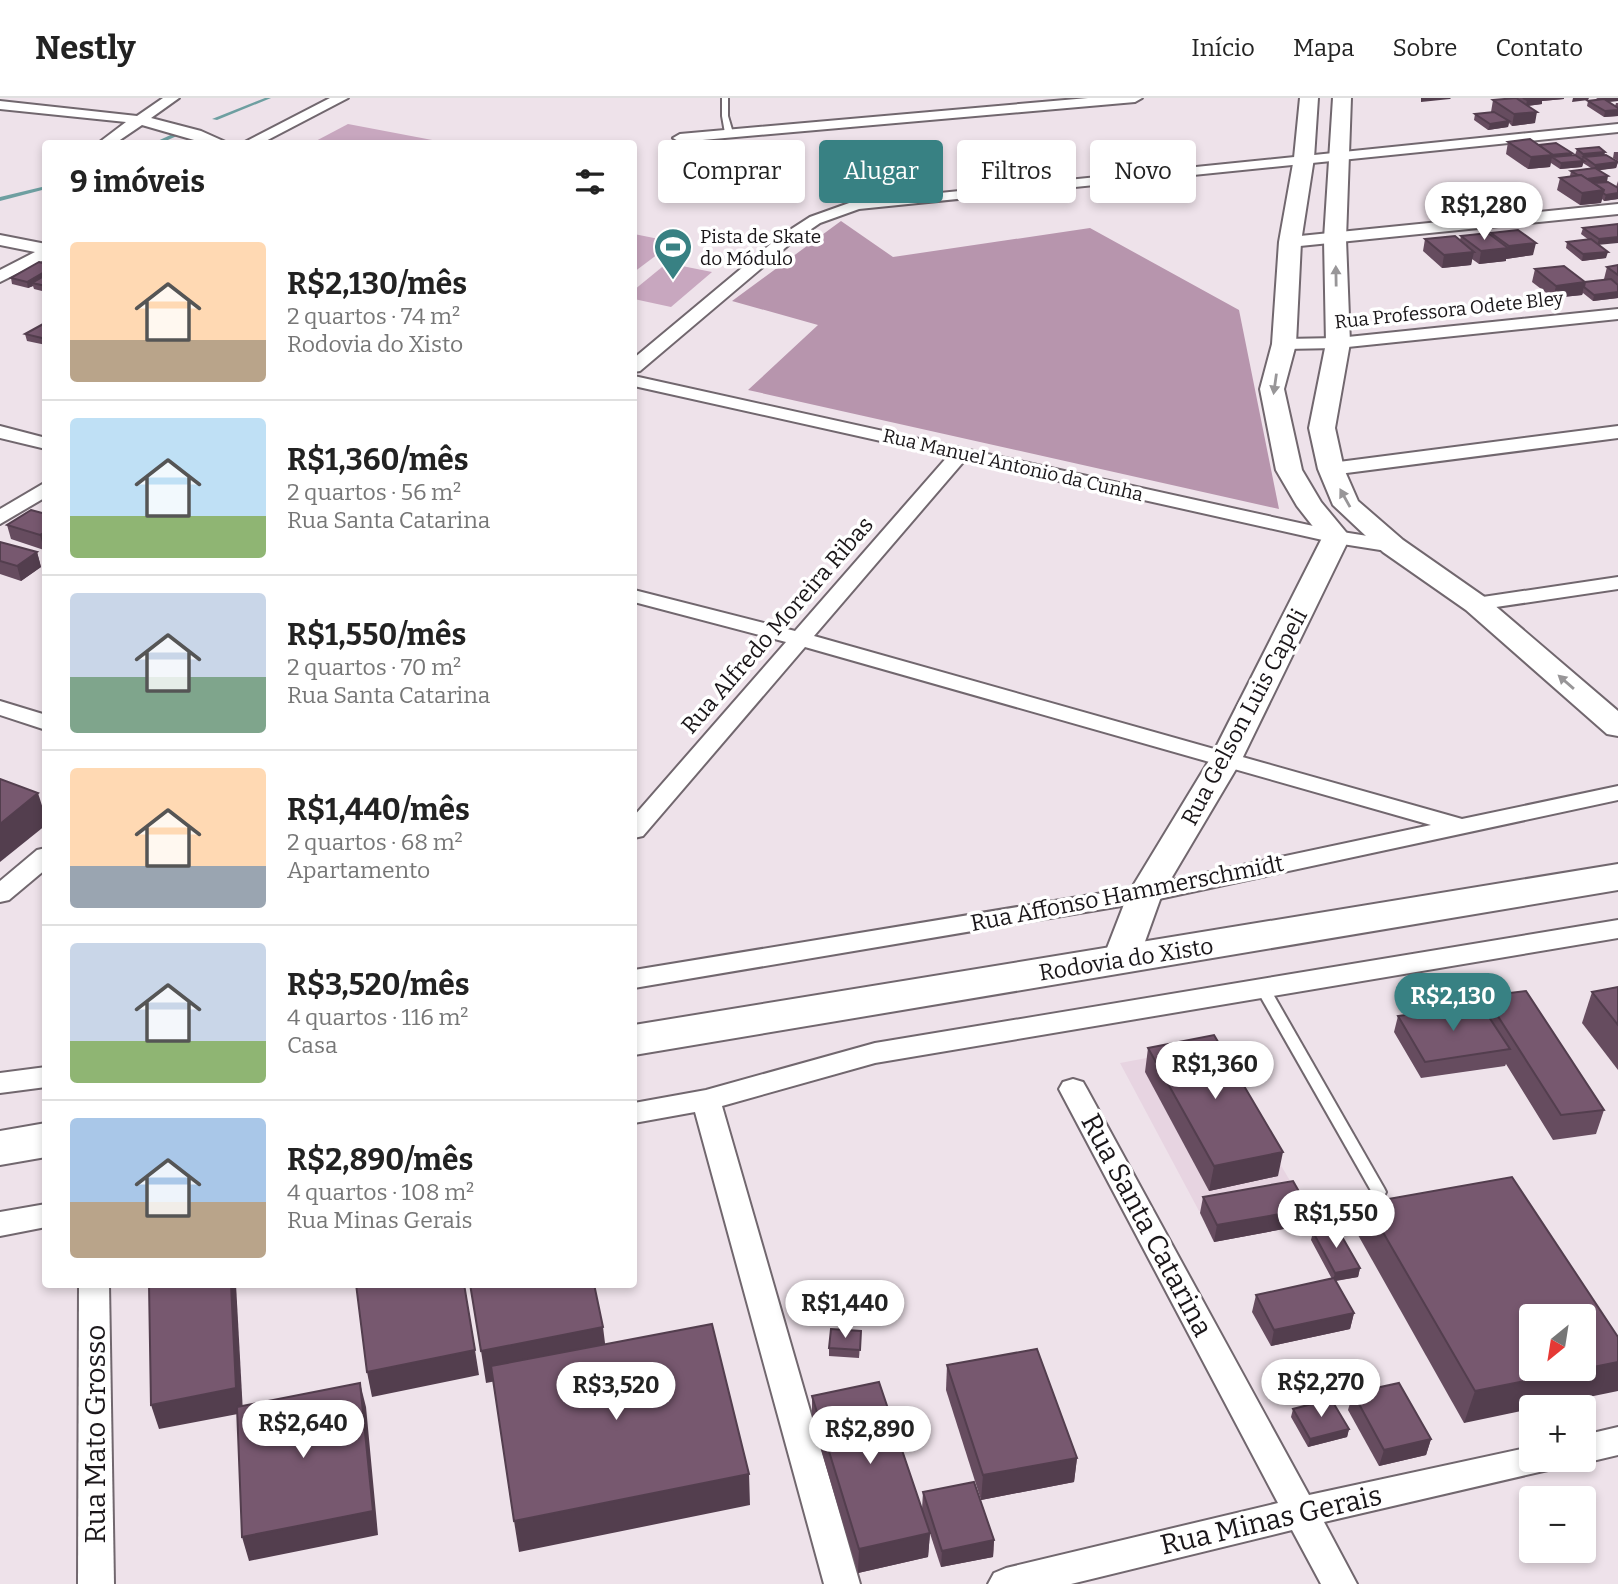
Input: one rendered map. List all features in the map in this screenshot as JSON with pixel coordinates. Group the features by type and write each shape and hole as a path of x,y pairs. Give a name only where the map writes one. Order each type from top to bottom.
{"highway":[{"name":"Rodovia do Xisto","path":"637,1039 1618,877"},
{"path":"0,1147 42,1141"}],"street":[{"path":"110,140 172,98"},
{"path":"256,140 341,98"},
{"path":"680,138 1135,98"},
{"path":"1309,98 1304,158 1290,242 1284,344 1272,390 1289,470 1310,506 1336,537"},
{"path":"1342,98 1335,239 1338,343 1322,428 1331,470 1346,505 1393,545 1476,604 1618,727"},
{"path":"0,105 141,120 187,129 213,140"},
{"path":"637,364 785,240 815,220 857,205 1339,154 1618,128"},
{"path":"1290,242 1618,209"},
{"path":"0,240 42,250"},
{"path":"0,277 42,253"},
{"name":"Rua Professora Odete Bley","path":"1284,344 1338,343 1618,314"},
{"name":"Rua Manuel Antonio da Cunha","path":"637,382 1336,537 1393,545"},
{"path":"0,432 42,443"},
{"path":"1331,470 1618,432"},
{"name":"Rua Alfredo Moreira Ribas","path":"637,828 960,454"},
{"path":"0,518 42,491"},
{"name":"Rua Gelson Luis Capeli","path":"1120,961 1145,894 1226,759 1336,537"},
{"path":"1476,604 1618,583"},
{"path":"637,597 800,639 1461,826"},
{"path":"0,708 42,722"},
{"name":"Rua Affonso Hammerschmidt","path":"637,979 1145,894 1618,793"},
{"path":"0,894 42,859"},
{"path":"637,1112 706,1100 875,1053 1618,929"},
{"path":"0,1083 42,1078"},
{"name":"Rua Santa Catarina","path":"1073,1089 1339,1584"},
{"path":"706,1100 842,1584"},
{"path":"0,1224 42,1217"},
{"name":"Rua Mato Grosso","path":"94,1288 96,1584"},
{"path":"1596,1446 1618,1441"},
{"name":"Rua Minas Gerais","path":"1006,1584 1302,1512 1519,1464"}],"lane":[{"path":"726,98 725,116 729,133"},
{"path":"1262,987 1380,1192"}],"shaded area":[{"path":"348,124 432,140 318,140"},
{"path":"841,221 893,257 1090,228 1239,310 1279,509 748,390 818,325 732,301"},
{"path":"637,235 674,242 637,270"},
{"name":"Pista de Skate do Módulo","path":"667,263 712,272 671,307 637,300 637,288"},
{"path":"1211,1046 1296,1191 1199,1211 1120,1063"}],"building":[{"path":"1516,98 1537,112 1514,114 1493,100"},
{"path":"1604,99 1618,110 1605,111 1588,101"},
{"path":"1494,112 1509,121 1490,124 1475,114"},
{"path":"1530,139 1553,155 1531,157 1508,142"},
{"path":"1556,143 1572,153 1553,155 1539,145"},
{"path":"1599,147 1605,152 1583,154 1577,149"},
{"path":"1575,155 1584,161 1561,163 1552,157"},
{"path":"1606,155 1618,162 1595,165 1584,157"},
{"path":"1595,168 1608,176 1587,179 1571,171"},
{"path":"1581,175 1604,190 1582,193 1560,178"},
{"path":"1608,182 1618,188 1618,193 1606,195 1604,190 1594,183"},
{"path":"1618,224 1618,237 1599,239 1583,228"},
{"path":"1518,230 1536,243 1509,246 1491,233"},
{"path":"1488,233 1508,248 1481,251 1461,236"},
{"path":"1455,236 1474,252 1444,255 1425,239"},
{"path":"1591,239 1608,252 1583,254 1567,242"},
{"path":"42,263 42,273 27,282 11,278"},
{"path":"1618,265 1618,275 1607,267"},
{"path":"1564,266 1585,282 1556,286 1535,269"},
{"path":"42,277 42,285 32,283"},
{"path":"1611,279 1618,285 1618,292 1594,295 1584,287 1585,282"},
{"path":"42,325 42,338 25,334"},
{"path":"31,510 42,513 40,535 7,525"},
{"path":"0,542 37,552 17,566 0,561"},
{"path":"0,779 38,793 0,824"},
{"path":"1618,987 1618,1025 1592,992"},
{"path":"1526,991 1604,1110 1561,1115 1485,996"},
{"path":"1481,1005 1510,1049 1425,1062 1398,1016"},
{"path":"1214,1035 1283,1152 1214,1166 1148,1048"},
{"path":"1512,1177 1618,1337 1618,1362 1596,1366 1596,1304 1519,1304 1519,1381 1524,1381 1475,1391 1366,1203"},
{"path":"1293,1181 1309,1209 1217,1225 1203,1197"},
{"path":"1337,1228 1360,1268 1335,1273 1313,1232"},
{"path":"1334,1278 1354,1313 1274,1330 1256,1295"},
{"path":"149,1288 231,1288 236,1388 151,1405"},
{"path":"356,1288 465,1288 475,1350 367,1372"},
{"path":"471,1288 595,1288 603,1327 481,1351"},
{"path":"712,1324 749,1474 514,1521 491,1366"},
{"path":"831,1329 861,1331 860,1350 829,1348"},
{"path":"1037,1349 1077,1458 983,1475 947,1365"},
{"path":"879,1382 930,1533 859,1549 812,1396"},
{"path":"360,1383 373,1511 242,1537 237,1407"},
{"path":"1399,1383 1431,1439 1384,1450 1353,1393"},
{"path":"1331,1399 1349,1429 1310,1439 1293,1409"},
{"path":"974,1482 994,1540 942,1551 923,1492"}],"waterway":[{"path":"215,119 269,98"},
{"path":"163,140 177,134"},
{"path":"0,199 42,188"}],"place":[{"name":"Pista de Skate do Módulo","path":"673,281"}]}
